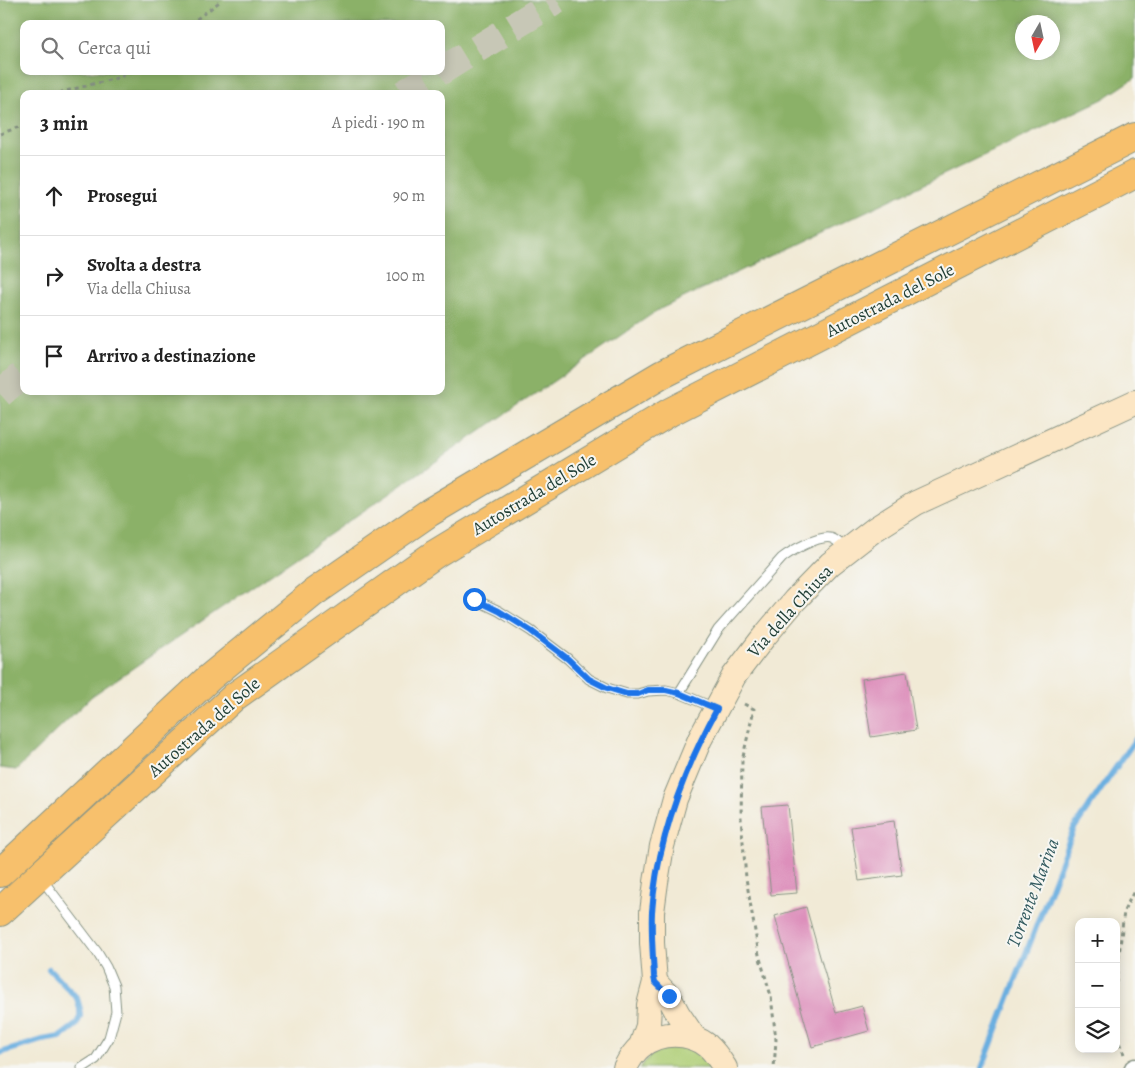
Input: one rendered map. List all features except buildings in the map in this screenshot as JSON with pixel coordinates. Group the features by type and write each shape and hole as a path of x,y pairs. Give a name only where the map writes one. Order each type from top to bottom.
{"highway":[{"name":"Autostrada del Sole","path":"0,873 208,678 312,593 430,512 661,375 1135,137"},
{"name":"Autostrada del Sole","path":"0,912 234,697 436,554 670,412 1135,174"}],"main road":[{"name":"Via della Chiusa","path":"642,1046 648,1026 649,1004 655,982 652,912 662,846 675,799 700,739 734,676 795,600 830,564 875,529 916,502 1135,402"},
{"name":"Via della Chiusa","path":"655,982 669,996 678,1014 695,1039"},
{"name":"Via della Chiusa","path":"625,1068 631,1056 642,1046 654,1039 667,1035 681,1035 695,1039 707,1046 717,1055 725,1068"}],"lane":[{"path":"679,693 718,630 789,552 829,537 837,540 847,551"},
{"path":"474,599 499,611 531,631 568,659 589,679 607,688 627,694 638,694 648,690 666,690 721,701"},
{"path":"39,875 97,952 114,986 116,1012 109,1038 96,1059 82,1068"}],"path":[{"path":"195,20 222,0"},
{"path":"69,90 122,75"},
{"path":"0,134 20,126"},
{"path":"721,701 754,709 742,761 741,818 746,878 759,955 771,996 776,1040 774,1068"},
{"path":"1118,963 1124,911 1135,889"}],"green space":[{"path":"0,0 1135,0 1135,78 1103,99 658,310 92,696 16,770 0,768"},
{"path":"674,1046 696,1052 712,1068 640,1068 654,1053"}],"waterway":[{"name":"Torrente Marina","path":"982,1068 1074,828 1135,740"},
{"path":"0,1053 42,1040 60,1037 76,1025 80,1017 77,998 49,969"}],"tunnel":[{"path":"445,69 557,0"},
{"path":"410,90 434,75"},
{"path":"0,394 20,376"}],"route":[{"path":"474,599 499,611 531,631 568,659 589,679 607,688 627,694 638,694 648,690 666,690 679,693 717,709 700,739 675,799 662,846 652,912 652,943 655,982 669,996"}]}
